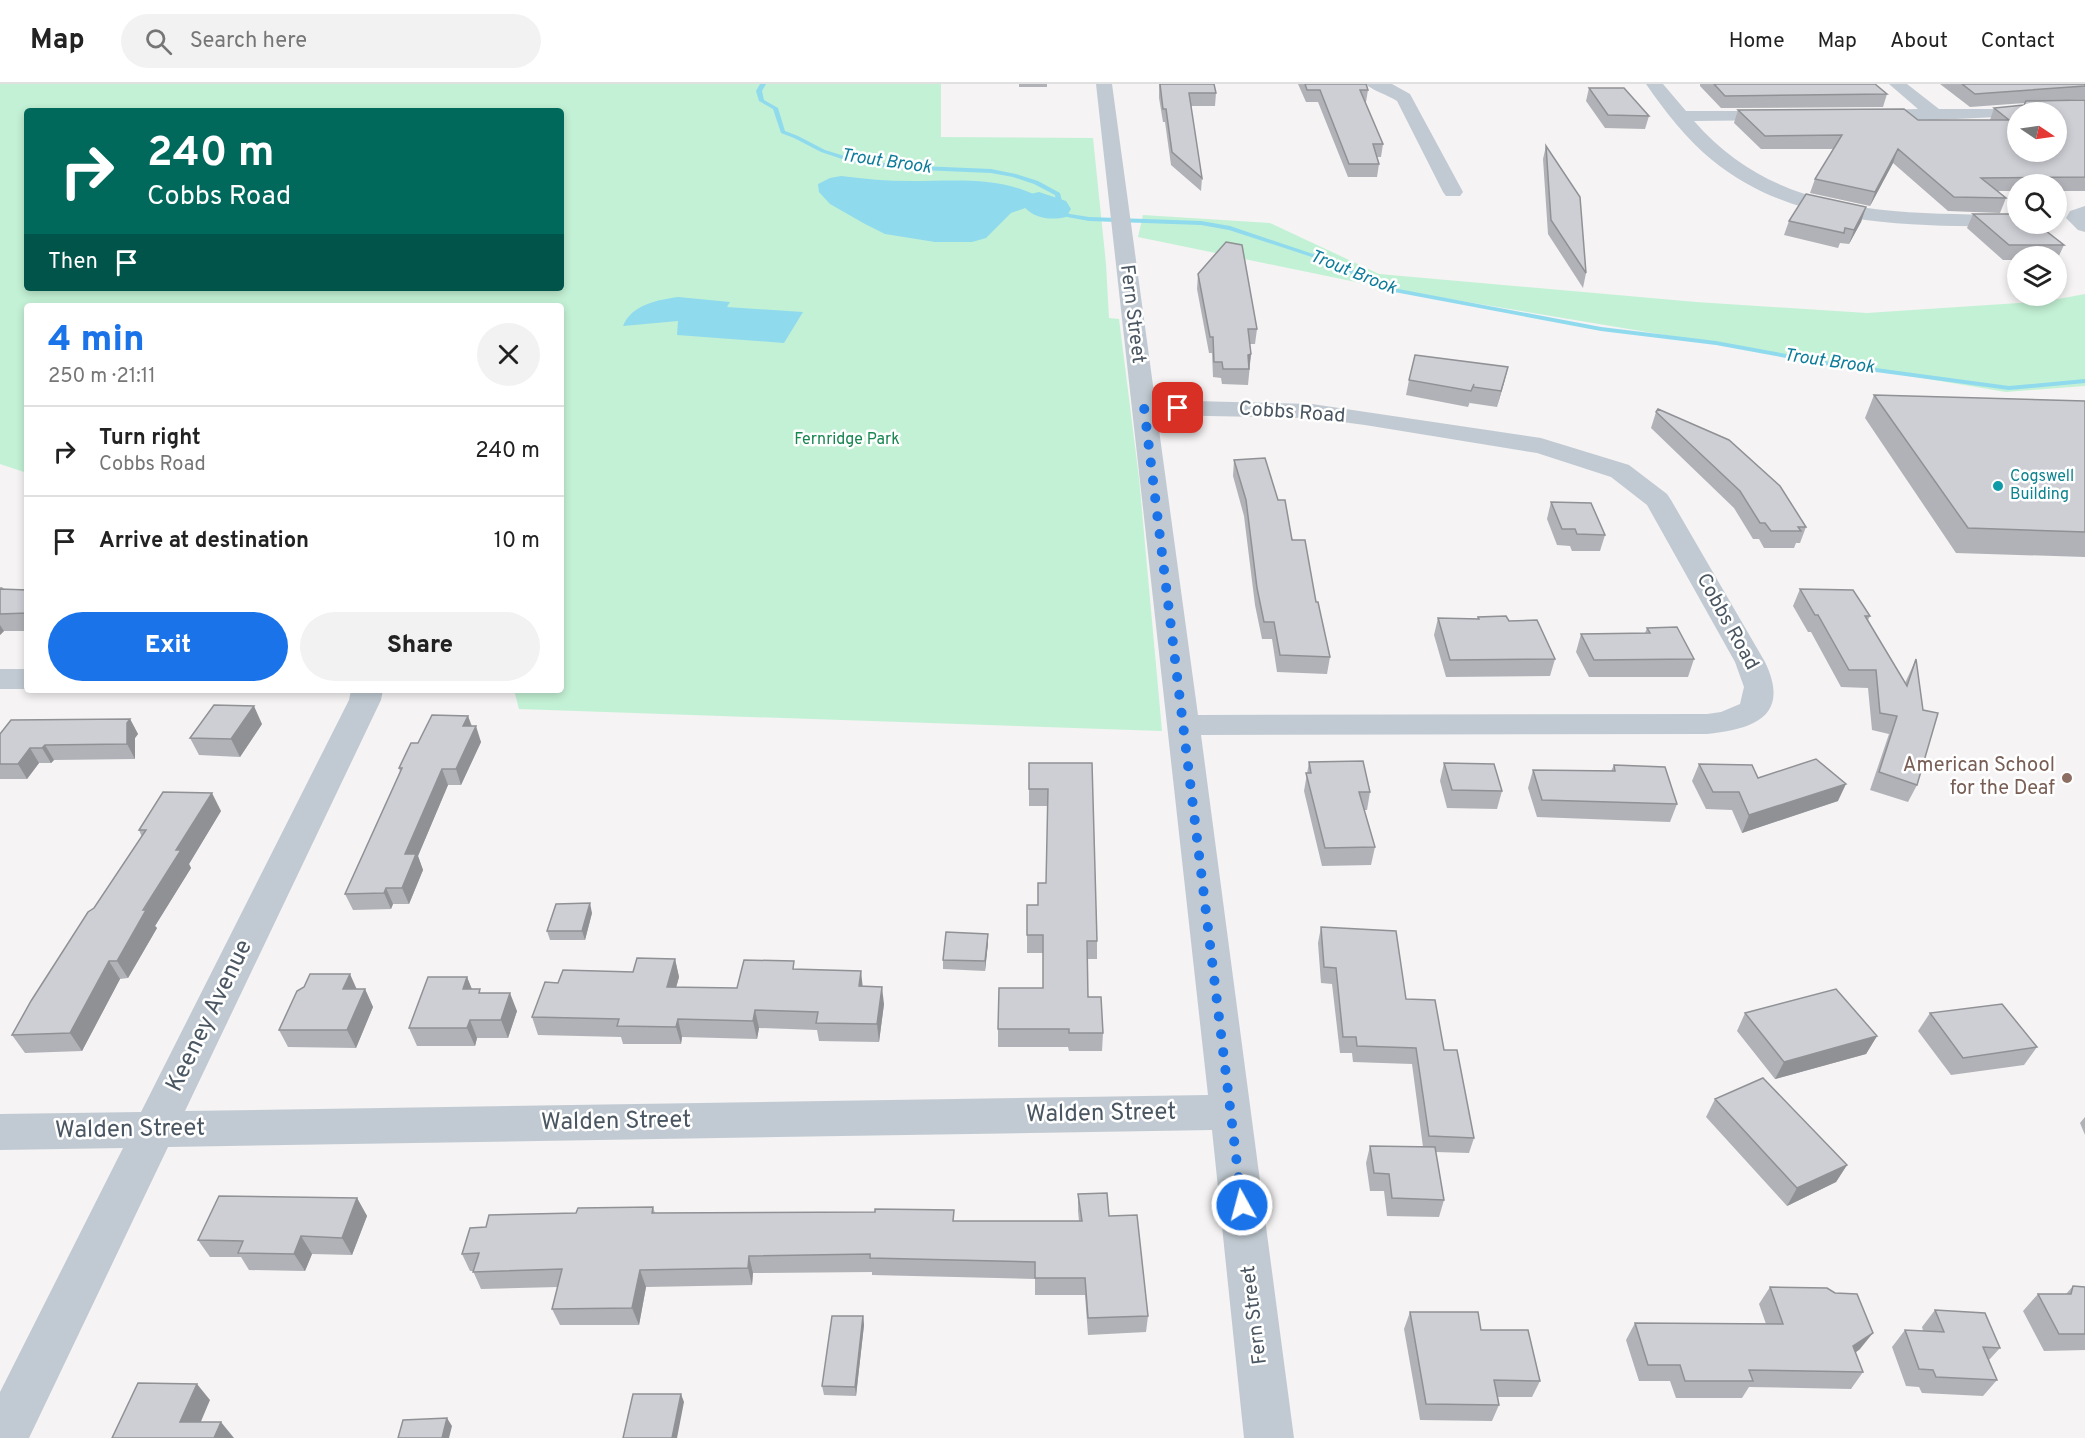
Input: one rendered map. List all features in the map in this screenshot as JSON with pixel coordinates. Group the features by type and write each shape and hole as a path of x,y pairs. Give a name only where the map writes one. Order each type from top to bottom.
{"street":[{"name":"Fern Street","path":"1104,84 1184,725 1269,1438"},
{"path":"1374,84 1391,89 1404,98 1453,192"},
{"path":"1654,84 1717,155 1765,187 1833,209 1866,215 1908,219 2007,220"},
{"path":"1897,84 1935,115"},
{"path":"1854,115 1992,114 2085,106"},
{"path":"1682,116 1797,115"},
{"path":"2067,221 2083,220"},
{"name":"Cobbs Road","path":"1144,407 1312,411 1365,418 1541,446 1620,471 1658,500 1750,662 1761,694 1751,712 1739,718 1707,724 1184,725"},
{"path":"0,679 24,679"},
{"name":"Keeney Avenue","path":"3,1438 365,700 366,693"},
{"name":"Walden Street","path":"0,1132 1231,1112"}],"green space":[{"name":"Fernridge Park","path":"0,84 941,84 941,137 1093,138 1109,318 1119,319 1139,478 1162,731 519,709 515,693 564,693 564,303 24,303 24,472 0,464"},
{"path":"1143,215 1270,223 1379,274 1696,302 1867,313 2007,304 2007,306 2067,306 2067,297 2085,294 2085,386 2006,392 1390,289 1138,237"}],"water":[{"path":"841,176 893,181 963,180 997,183 1014,187 1046,201 1011,213 986,238 972,242 935,242 885,234 830,204 819,192 818,184"},
{"path":"678,297 730,302 727,307 803,312 784,343 677,335 678,321 623,326 633,313 646,304"}],"building":[{"path":"1160,84 1214,84 1216,93 1189,93 1202,178 1172,152"},
{"path":"1305,84 1366,84 1368,90 1360,90 1383,144 1373,144 1379,164 1349,164 1320,90 1307,90"},
{"path":"1714,84 1875,84 1887,94 1725,96"},
{"path":"1962,84 2085,84 2085,86 1975,94"},
{"path":"1589,88 1624,88 1649,116 1608,115"},
{"path":"2085,100 2085,177 2067,177 2067,174 2007,174 2007,178 1981,178 2006,198 1954,197 1898,149 1875,192 1815,179 1842,135 1765,136 1738,110 1904,109 1918,120 2007,120 2007,162 2067,162 2067,102 2026,102"},
{"path":"2007,107 2007,118 1994,108"},
{"path":"1546,146 1580,197 1586,273 1551,220"},
{"path":"1806,194 1866,207 1854,230 1845,228 1844,233 1789,221"},
{"path":"1973,214 2007,214 2007,234 2050,234 2064,245 2009,245"},
{"path":"1226,242 1242,245 1257,329 1248,329 1251,354 1248,355 1249,369 1223,369 1222,362 1214,362 1213,337 1210,337 1198,274"},
{"path":"1415,355 1508,367 1501,391 1473,387 1474,384 1471,391 1409,380"},
{"name":"Cogswell Building","path":"1874,395 2085,401 2085,532 1968,528"},
{"path":"1658,409 1729,440 1780,486 1806,527 1798,527 1801,531 1771,531 1765,523 1760,523 1740,491 1656,412"},
{"path":"1265,458 1278,500 1285,500 1292,540 1305,540 1316,602 1318,602 1330,657 1280,655 1274,622 1264,622 1257,588 1246,500 1234,460"},
{"path":"1551,502 1591,503 1605,535 1577,534 1575,529 1562,529"},
{"path":"0,589 24,590 24,613 0,614"},
{"path":"1800,589 1853,590 1870,616 1865,616 1907,686 1916,659 1923,710 1938,713 1917,785 1879,772 1897,716 1880,713 1876,670 1849,670 1818,615 1815,615"},
{"path":"1506,616 1509,621 1537,620 1555,659 1450,660 1438,618 1479,619 1478,617"},
{"path":"1677,627 1694,659 1594,660 1581,634 1650,633 1647,628"},
{"path":"214,705 254,706 231,739 190,738"},
{"path":"432,715 468,716 463,726 476,726 456,769 442,769 405,854 416,854 402,888 386,888 384,893 345,894 411,743 418,743"},
{"path":"130,719 127,723 127,744 45,745 42,748 30,748 18,764 0,764 0,734 11,720"},
{"path":"1816,759 1846,784 1749,815 1739,792 1713,792 1699,764 1752,765 1758,778"},
{"path":"1363,761 1370,792 1359,792 1375,847 1325,848 1306,773 1311,773 1309,762"},
{"path":"1029,763 1092,763 1097,941 1087,941 1088,997 1101,997 1103,1033 1069,1033 1069,1029 998,1029 999,988 1043,988 1043,935 1027,935 1027,905 1038,905 1038,883 1046,883 1048,789 1029,789"},
{"path":"1444,763 1494,764 1502,791 1452,790"},
{"path":"1614,765 1665,767 1677,804 1542,800 1533,770 1615,771"},
{"path":"163,792 212,793 176,850 181,850 143,910 146,910 117,961 109,961 70,1033 12,1035 88,912 94,908 146,830 139,830"},
{"path":"590,903 582,931 547,931 556,904"},
{"path":"1321,927 1396,931 1406,999 1435,1000 1444,1050 1457,1050 1474,1138 1429,1136 1416,1048 1357,1046 1356,1037 1343,1037 1336,968 1324,967"},
{"path":"946,932 988,934 985,961 943,960"},
{"path":"637,958 675,959 667,987 737,988 744,960 794,961 793,969 861,971 859,986 882,987 877,1024 816,1023 818,1012 755,1010 753,1021 678,1019 676,1027 617,1026 619,1019 532,1017 545,982 558,983 563,970 633,972"},
{"path":"310,974 350,974 343,989 365,989 347,1030 279,1030 297,991 304,987"},
{"path":"428,977 467,977 463,989 480,989 479,993 510,993 501,1020 470,1020 467,1028 409,1028"},
{"path":"1836,989 1877,1036 1784,1062 1745,1013"},
{"path":"2002,1004 2037,1047 1963,1058 1930,1013"},
{"path":"1763,1078 1847,1165 1797,1188 1715,1099"},
{"path":"1370,1146 1435,1147 1444,1200 1392,1198 1389,1174 1374,1173"},
{"path":"1107,1193 1109,1216 1137,1215 1148,1316 1088,1318 1085,1278 1035,1278 1035,1262 870,1258 870,1254 749,1256 748,1268 640,1270 632,1308 552,1309 562,1269 473,1272 479,1253 462,1254 470,1228 486,1227 489,1215 576,1213 578,1208 653,1207 652,1213 875,1212 875,1209 954,1210 953,1221 1082,1221 1078,1194"},
{"path":"219,1196 357,1198 342,1238 301,1236 294,1254 238,1253 243,1241 198,1240"},
{"path":"2073,1286 2085,1287 2085,1334 2059,1334 2038,1294 2071,1294"},
{"path":"1770,1287 1827,1288 1835,1293 1857,1294 1873,1333 1853,1346 1863,1372 1749,1370 1753,1381 1685,1381 1680,1365 1648,1365 1635,1323 1783,1324"},
{"path":"1935,1310 1985,1313 2000,1348 1983,1347 1997,1380 1936,1377 1933,1370 1919,1369 1905,1330 1944,1332"},
{"path":"1410,1312 1478,1312 1481,1330 1528,1330 1540,1381 1494,1380 1499,1405 1426,1404"},
{"path":"832,1316 863,1316 855,1387 822,1386"},
{"path":"138,1383 197,1384 180,1422 221,1422 214,1438 112,1438"},
{"path":"633,1394 681,1394 672,1438 623,1438"},
{"path":"447,1418 442,1438 398,1438 403,1420"}],"waterway":[{"name":"Trout Brook","path":"763,84 759,91 762,101 775,108 783,132 837,156 897,167 968,169 1014,175 1058,194 1059,201 1053,209 1069,216 1089,219 1201,223 1230,228 1323,259 1391,290 1601,329 1716,343 1824,363 2009,388 2085,381"},
{"path":"1039,203 1053,209"}],"place":[{"name":"Cogswell Building","path":"1998,486"},
{"name":"American School for the Deaf","path":"2067,778"}],"route":[{"path":"1178,408 1144,407 1242,1205"}]}
